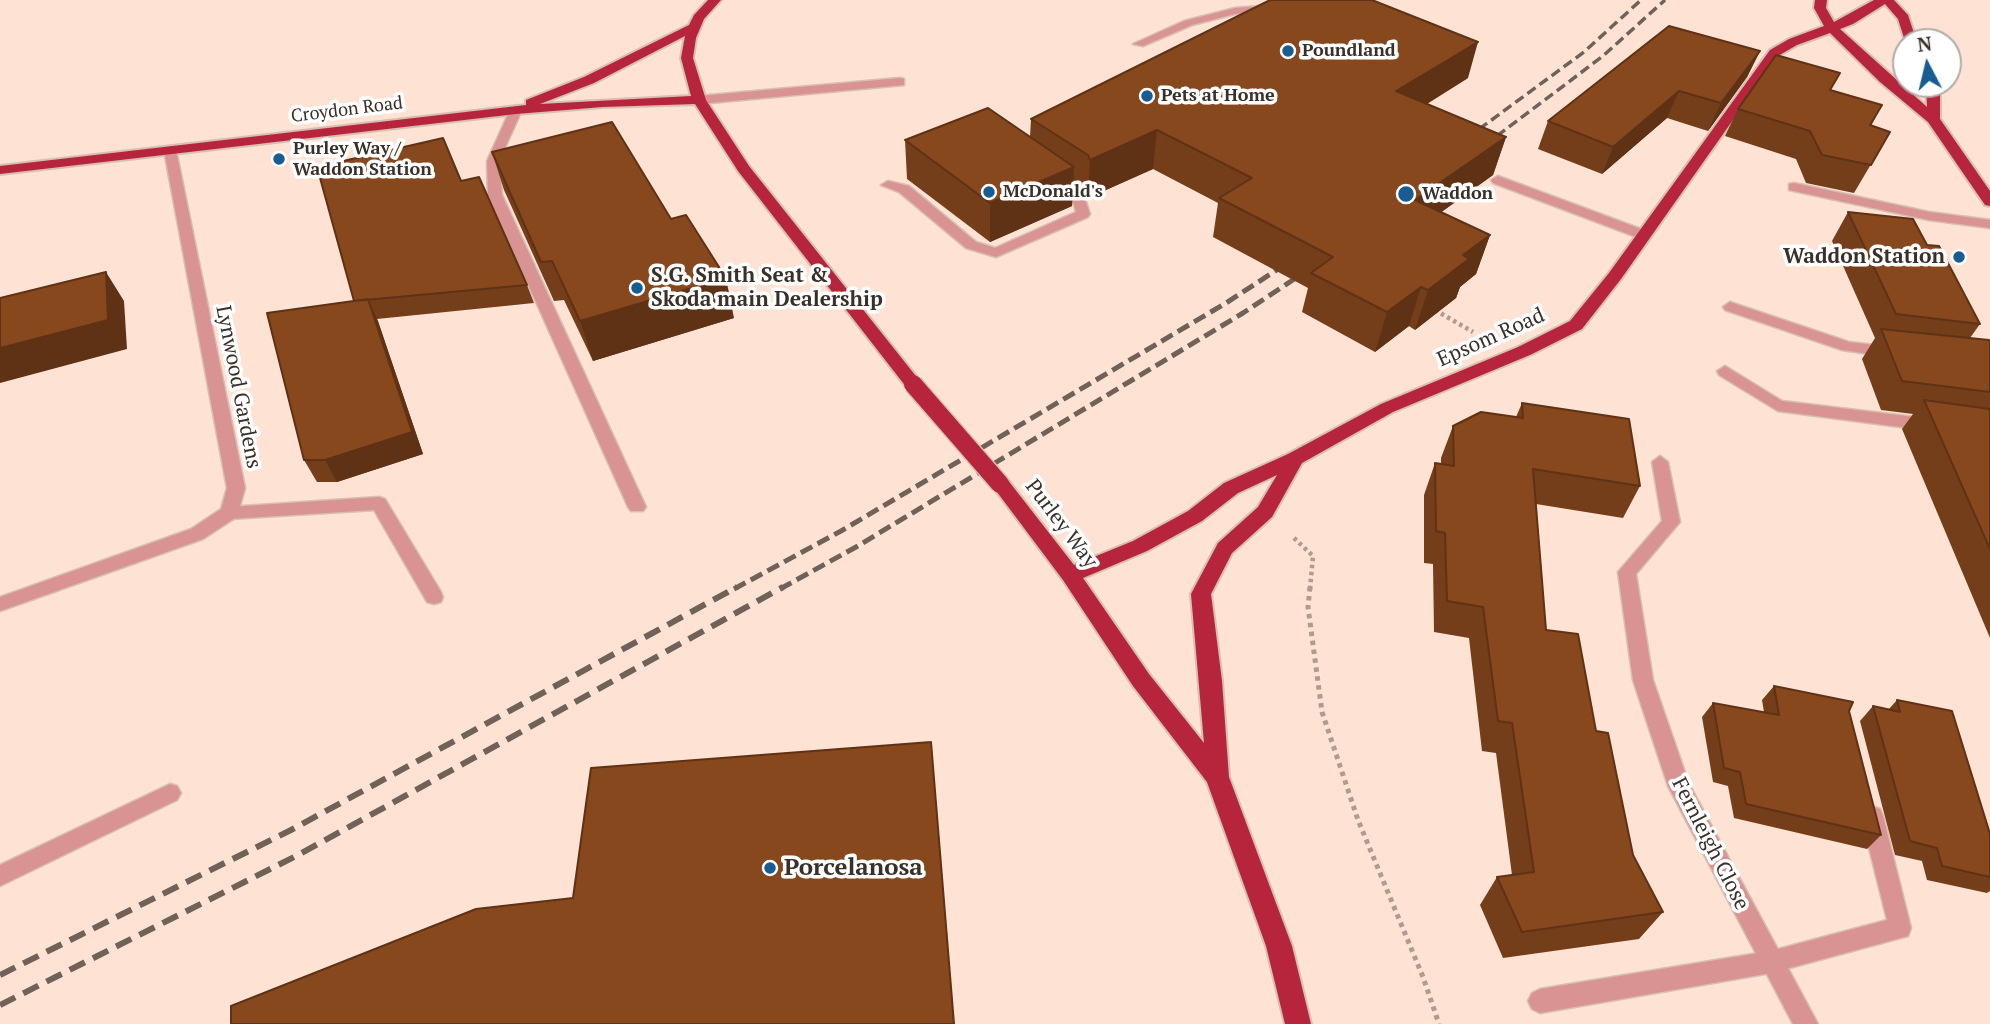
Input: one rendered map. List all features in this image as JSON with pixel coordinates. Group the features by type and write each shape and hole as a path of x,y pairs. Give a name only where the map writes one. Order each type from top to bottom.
{"highway":[{"path":"516,110 589,80 691,28 715,0"},
{"path":"1821,0 1820,8 1831,27 1885,79 1933,119 1990,202"},
{"name":"Epsom Road","path":"1070,575 1140,546 1195,516 1231,488 1295,460 1387,408 1511,356 1576,325 1774,53 1849,21 1882,0"},
{"path":"1888,0 1904,18 1907,28"},
{"name":"Purley Way","path":"691,28 687,58 699,100 743,168 913,384 1000,484 1070,575 1141,680 1217,777 1279,946 1298,1024"},
{"path":"1933,98 1933,119"},
{"name":"Croydon Road","path":"0,170 516,110 603,103 699,100"},
{"path":"1217,777 1211,681 1201,594 1225,548 1265,512 1295,460"}],"street":[{"path":"1139,44 1188,23 1235,11 1287,8"},
{"path":"699,100 900,82"},
{"path":"516,110 494,161 495,195 636,507"},
{"name":"Lynwood Gardens","path":"170,150 236,488 229,513"},
{"path":"888,185 904,189 971,245 996,253 1083,214 1079,199 1038,172"},
{"path":"1498,180 1644,235"},
{"path":"1794,187 1929,216 1990,223"},
{"path":"1730,307 1847,347 1912,355"},
{"path":"1725,371 1779,405 1950,427"},
{"name":"Fernleigh Close","path":"1660,462 1671,522 1627,572 1643,680 1679,786 1806,1024"},
{"path":"0,604 197,534 229,513 379,503 434,597"},
{"path":"0,876 170,793"},
{"path":"1540,1001 1771,962 1900,928 1866,793"}],"path":[{"path":"1427,306 1511,356"},
{"path":"1313,556 1308,607 1322,712 1358,820 1423,977 1439,1024"}],"building":[{"path":"1270,0 1372,0 1478,42 1396,91 1506,137 1415,200 1490,235 1463,255 1469,259 1428,290 1421,287 1387,312 1311,273 1333,257 1219,198 1252,178 1157,130 1090,160 1088,155 1031,119"},
{"path":"1669,26 1760,51 1721,103 1679,91 1613,147 1548,121"},
{"path":"1776,55 1840,73 1830,90 1882,105 1870,125 1890,132 1871,165 1822,155 1810,131 1738,109"},
{"path":"988,108 1074,167 990,203 905,140"},
{"name":"S.G. Smith Seat & Skoda main Dealership","path":"612,122 671,219 686,215 726,278 580,321 552,261 541,262 492,152"},
{"path":"443,138 461,181 479,177 527,285 354,301 317,167"},
{"path":"1848,212 1913,219 1927,245 1939,246 1980,324 1896,314"},
{"path":"106,272 108,320 0,348 0,298"},
{"path":"368,299 412,432 325,460 304,460 267,313"},
{"path":"1881,329 1989,340 1990,392 1902,381"},
{"path":"1924,400 1990,409 1990,549"},
{"path":"1522,403 1629,419 1640,486 1533,469 1546,630 1578,634 1596,731 1608,733 1633,855 1663,912 1522,932 1497,877 1534,872 1512,723 1498,721 1483,607 1447,601 1445,533 1436,531 1435,463 1454,466 1453,426 1481,412 1523,418"},
{"path":"1774,686 1853,702 1849,711 1881,835 1746,804 1740,772 1724,768 1713,703 1779,715"},
{"path":"1897,700 1952,711 1990,834 1990,877 1942,866 1937,848 1910,841 1873,706 1900,712"},
{"name":"Porcelanosa","path":"931,742 954,1024 231,1024 231,1006 476,909 573,898 591,768"}],"railway":[{"path":"1467,138 1584,52 1641,0"},
{"path":"1485,145 1603,56 1665,0"},
{"path":"734,589 841,531 1226,303 1292,260"},
{"path":"780,589 856,547 1243,313 1308,270"},
{"path":"0,975 291,830 737,587"},
{"path":"0,1005 300,854 783,587"}],"place":[{"name":"Poundland","path":"1288,51"},
{"name":"Pets at Home","path":"1147,96"},
{"name":"Purley Way / Waddon Station","path":"279,159"},
{"name":"McDonald's","path":"989,192"},
{"name":"Waddon","path":"1406,194"},
{"name":"Waddon Station","path":"1959,257"},
{"name":"S.G. Smith Seat & Skoda main Dealership","path":"637,288"},
{"name":"Porcelanosa","path":"770,868"}]}
